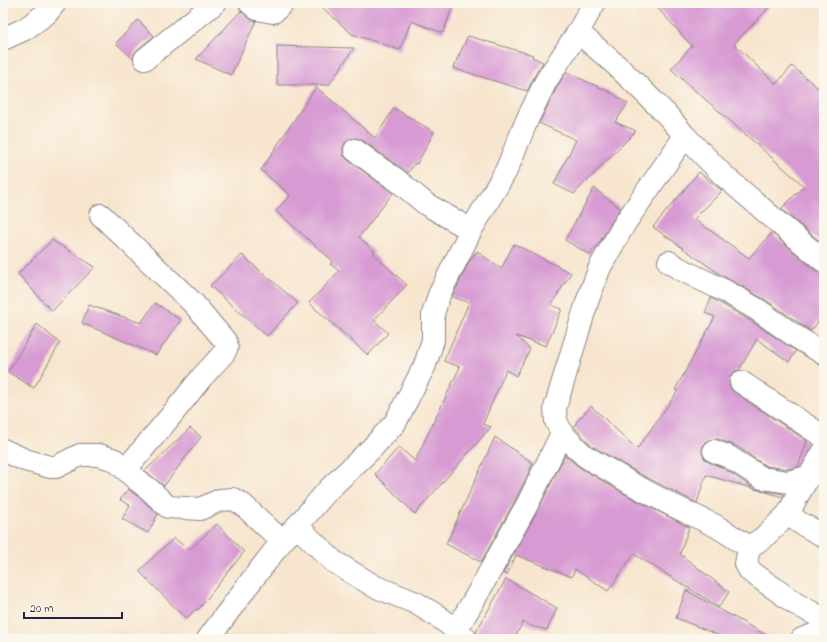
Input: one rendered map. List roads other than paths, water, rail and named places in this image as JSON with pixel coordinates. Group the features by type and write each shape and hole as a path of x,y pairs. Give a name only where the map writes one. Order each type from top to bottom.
{"street":[{"path":"3,39 25,28 47,13 55,3"},
{"path":"145,59 215,3"},
{"path":"250,3 257,9 273,12 283,3"},
{"path":"208,639 248,585 290,533 329,489 371,449 395,423 425,365 432,340 433,314 438,295 471,230 506,171 527,120 546,81 578,32 594,3"},
{"path":"578,32 641,89 722,174 824,261"},
{"path":"685,136 625,223 600,267 584,310 555,408 556,421 562,433 573,446 585,456 634,485 716,526 749,547"},
{"path":"355,150 397,180 426,204 471,230"},
{"path":"101,215 194,304 226,342 227,347 126,470"},
{"path":"669,262 758,310 824,354"},
{"path":"741,382 824,437"},
{"path":"3,450 50,468 56,467 80,455 99,455 115,460 168,507 200,509 220,500 233,499 374,586 416,603 439,617 461,634 474,600 528,503 562,433"},
{"path":"714,451 729,457 762,478 788,482 808,477"},
{"path":"824,451 788,514 763,538 749,547 746,564 750,571 796,604 824,619"},
{"path":"788,514 800,523 824,536"},
{"path":"802,639 824,631"}]}
